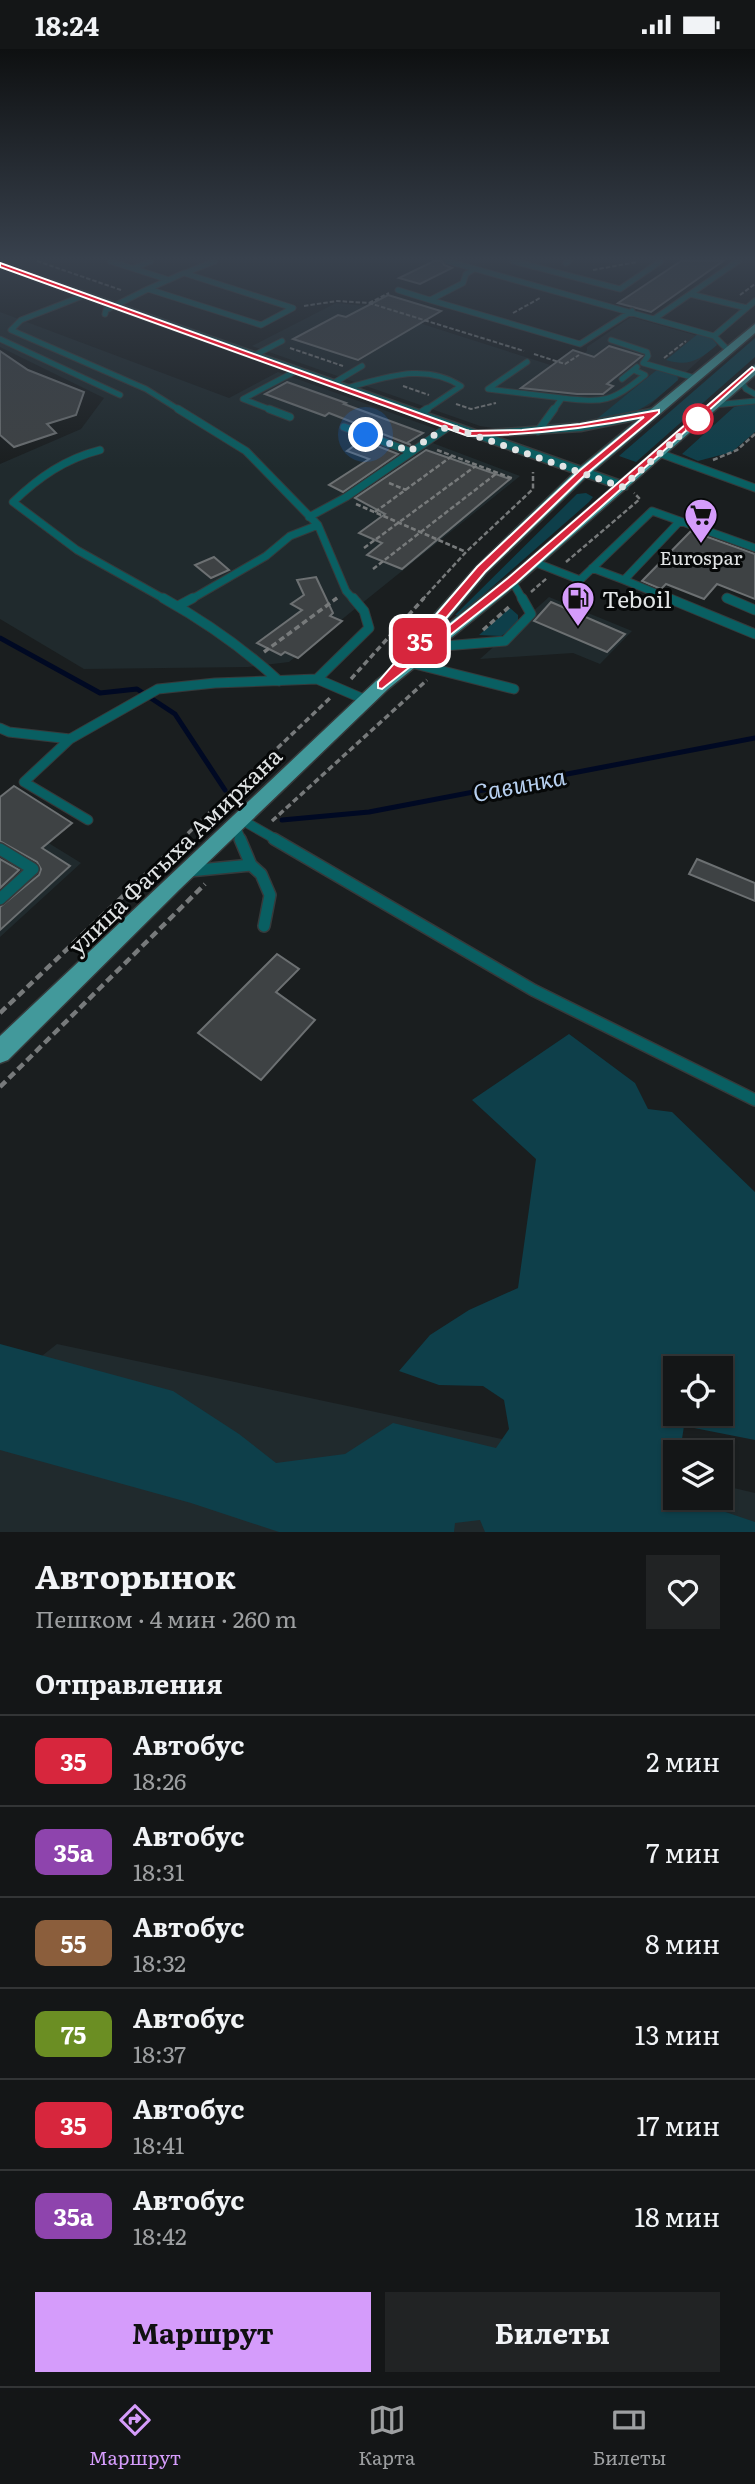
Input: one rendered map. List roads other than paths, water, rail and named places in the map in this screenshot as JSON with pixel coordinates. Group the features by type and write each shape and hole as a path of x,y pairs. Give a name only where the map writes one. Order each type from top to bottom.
{"main road":[{"name":"улица Фатыха Амирхана","path":"382,685 481,570 582,473 751,330"},
{"name":"улица Фатыха Амирхана","path":"0,1052 185,871 382,685 534,562 755,369"}],"street":[{"path":"173,330 622,487"},
{"path":"468,433 522,433 605,423 655,412"},
{"path":"522,433 514,438 522,452"}],"lane":[{"path":"11,330 0,338 120,395"},
{"path":"11,330 146,389 246,451 318,525 346,591 364,611 369,628 317,679"},
{"path":"533,330 580,344 602,330"},
{"path":"695,330 714,335 728,350"},
{"path":"714,335 720,330"},
{"path":"611,340 647,352 649,356 622,379"},
{"path":"253,356 280,342"},
{"path":"527,362 488,389 600,403 614,400 645,375 634,370"},
{"path":"643,363 695,378"},
{"path":"332,384 359,368"},
{"path":"290,417 243,399 296,371"},
{"path":"345,388 419,373 453,380 461,386 418,415"},
{"path":"741,381 746,389 755,394"},
{"path":"538,431 562,398"},
{"path":"714,405 755,401"},
{"path":"309,517 346,497 448,426"},
{"path":"345,427 410,451"},
{"path":"100,450 79,455 54,466 13,502 36,523 96,561 205,621 279,681"},
{"path":"659,453 755,488"},
{"path":"534,562 580,580 652,511 755,548"},
{"path":"624,580 680,521"},
{"path":"178,606 218,586 265,556 290,536 318,525"},
{"path":"592,568 755,634"},
{"path":"432,647 505,641 531,614 512,580"},
{"path":"726,598 755,610"},
{"path":"411,663 514,689"},
{"path":"88,820 24,782 70,739 158,689 215,683 317,679 366,700"},
{"path":"0,728 9,732 70,739"},
{"path":"238,823 251,865 261,874 270,895 264,926"},
{"path":"238,823 533,990 755,1100"},
{"path":"0,849 33,869 0,899"},
{"path":"185,871 251,865"}],"waterway":[{"name":"Савинка","path":"0,638 100,693 137,689 175,714 225,790"},
{"name":"Савинка","path":"282,820 369,812 755,738"}],"place":[{"name":"Eurospar","path":"701,545"},
{"name":"Teboil","path":"578,628"}]}
